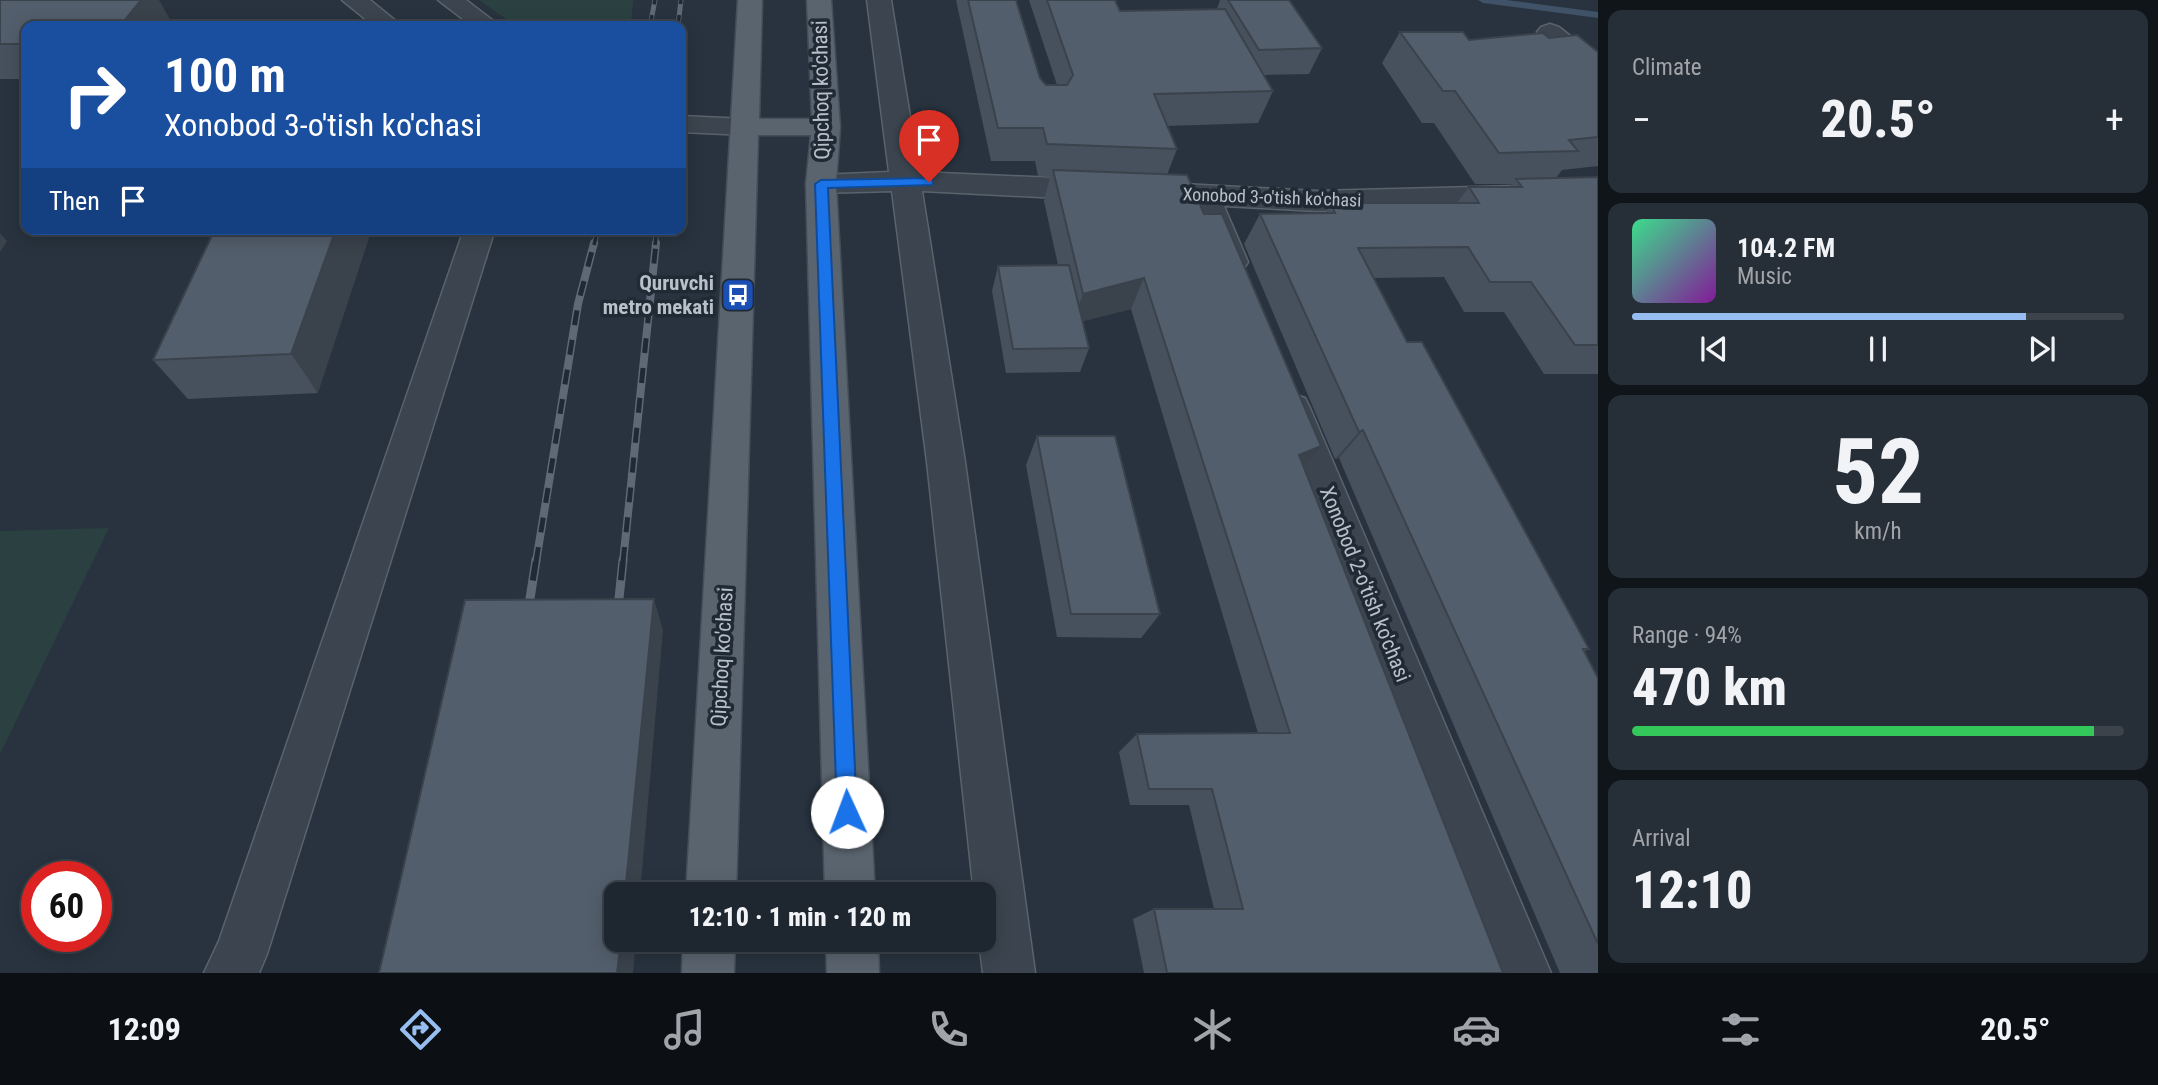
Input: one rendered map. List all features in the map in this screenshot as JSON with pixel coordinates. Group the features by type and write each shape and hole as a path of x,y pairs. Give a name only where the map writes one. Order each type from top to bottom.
{"main road":[{"name":"Qipchoq ko'chasi","path":"712,882 750,0"},
{"name":"Qipchoq ko'chasi","path":"819,0 826,127 821,184 850,882"},
{"path":"746,127 826,127"},
{"path":"708,973 709,952"},
{"path":"852,952 853,973"}],"street":[{"path":"354,0 383,21"},
{"path":"450,0 481,21"},
{"path":"879,0 946,462 1009,973"},
{"path":"1598,36 1550,32 1598,71"},
{"path":"686,124 746,127"},
{"name":"Xonobod 3-o'tish ko'chasi","path":"821,184 905,181 1317,201 1594,199"},
{"path":"1205,195 1247,298"},
{"path":"230,973 241,954 478,235"},
{"name":"Xonobod 2-o'tish ko'chasi","path":"1279,374 1525,973"}],"green space":[{"path":"479,0 633,0 631,21 509,21"},
{"path":"109,528 0,754 0,531"}],"building":[{"path":"0,0 141,0 124,21 21,21 21,44 0,44"},
{"path":"968,0 1016,0 1040,78 1046,85 1067,85 1073,75 1047,0 1115,0 1120,11 1225,9 1273,91 1154,94 1177,149 1047,144 1043,128 998,128"},
{"path":"1228,0 1289,0 1322,48 1259,50"},
{"path":"1400,32 1463,32 1469,40 1543,33 1549,38 1577,35 1598,52 1598,137 1569,140 1578,151 1499,153 1455,91 1443,91"},
{"path":"1053,170 1187,175 1204,214 1222,214 1321,446 1299,455 1503,973 1167,973 1154,909 1243,909 1212,789 1149,789 1137,734 1290,733 1144,278 1083,294"},
{"path":"1598,177 1598,345 1575,345 1531,282 1490,282 1468,247 1358,248 1407,342 1422,342 1589,649 1583,649 1598,678 1598,944 1363,430 1359,432 1260,214 1335,213 1331,203 1479,203 1469,187 1522,187 1516,179"},
{"path":"212,235 334,235 291,354 153,360"},
{"path":"1069,265 1089,348 1013,349 998,266"},
{"path":"1037,436 1115,436 1160,614 1071,614"},
{"path":"654,599 626,882 604,882 604,952 620,952 617,973 379,973 465,600"}],"waterway":[{"path":"1483,0 1598,15"}],"railway":[{"path":"651,21 655,0"},
{"path":"679,21 681,0"},
{"path":"594,245 596,235"},
{"path":"655,245 656,235"},
{"path":"536,562 578,304 594,243"},
{"path":"623,562 656,243"},
{"path":"527,618 536,560"},
{"path":"617,618 623,560"}],"place":[{"name":"Quruvchi metro mekati","path":"738,295"}],"route":[{"path":"847,812 821,184 929,182"}]}
